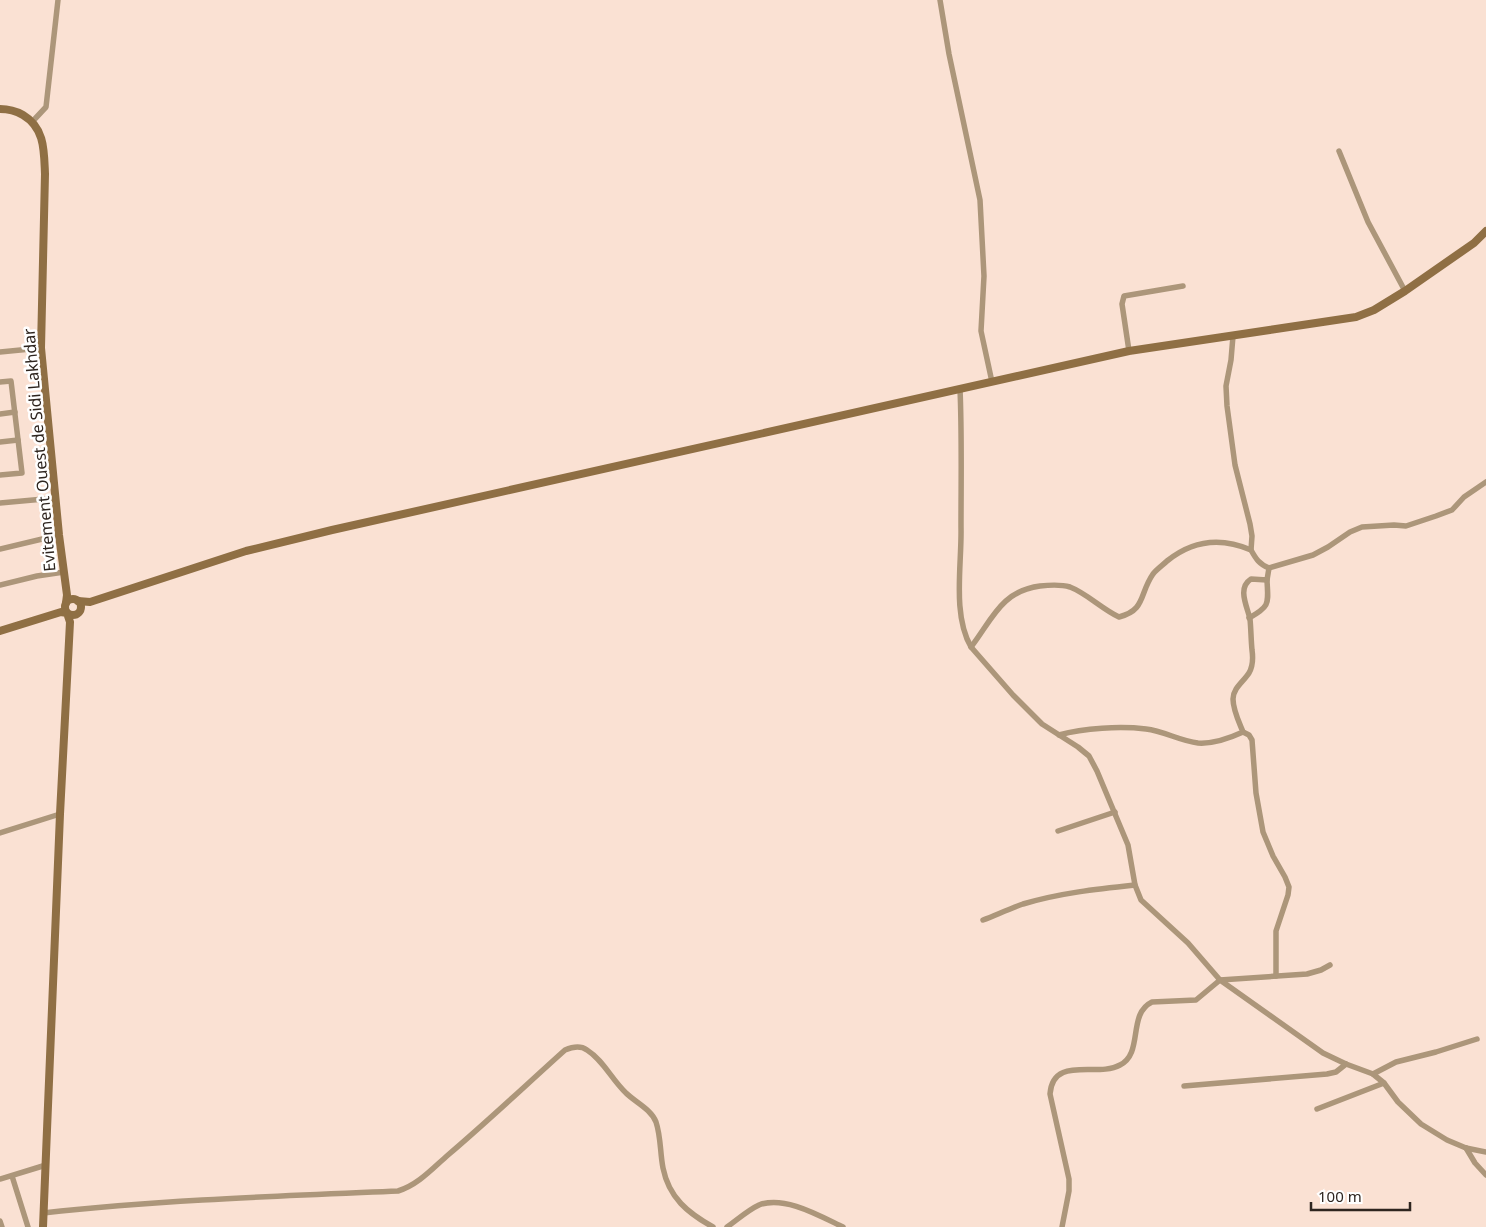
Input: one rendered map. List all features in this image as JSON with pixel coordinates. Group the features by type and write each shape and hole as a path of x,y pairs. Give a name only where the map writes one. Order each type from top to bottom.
{"main road":[{"path":"0,109 17,112 32,122"},
{"name":"Evitement Ouest de Sidi Lakhdar","path":"32,122 41,136 45,168 41,348 66,590 76,600"},
{"path":"66,607 70,614 78,612 90,602 255,548 1129,351 1356,317 1374,310 1405,291 1474,243 1486,231"},
{"path":"43,1227 60,814 70,628 66,607 66,590"},
{"path":"70,628 80,606 76,600"},
{"path":"0,631 55,613 66,607 68,601 90,602"}],"street":[{"path":"32,122 46,107 58,0"},
{"path":"940,0 949,54 980,200 984,276 982,331 992,382"},
{"path":"1339,151 1368,222 1405,291"},
{"path":"1129,351 1122,304 1124,296 1183,286"},
{"path":"1233,336 1226,386 1227,406 1235,465 1250,524 1252,536 1251,550 1256,560 1262,565 1269,568 1314,555 1350,532 1362,527 1406,526 1436,516 1452,510 1469,493 1486,482"},
{"path":"0,352 41,348"},
{"path":"0,382 11,381 22,474 0,475"},
{"path":"960,389 960,594 961,612 967,639 971,647 1013,695 1042,724 1078,747 1088,756 1097,770 1128,845 1135,885 1142,900 1188,943 1220,980 1323,1053 1373,1074 1384,1083 1398,1102 1421,1124 1447,1140 1466,1148 1486,1152"},
{"path":"0,414 15,412"},
{"path":"0,442 18,440"},
{"path":"0,503 56,498"},
{"path":"0,548 59,535"},
{"path":"971,647 996,611 1008,598 1022,590 1053,584 1070,587 1106,611 1119,617 1135,610 1141,602 1154,572 1181,551 1203,542 1219,542 1242,546 1251,550"},
{"path":"1250,618 1265,609 1267,605 1269,568"},
{"path":"0,586 37,576 64,572"},
{"path":"1242,732 1233,697 1235,691 1250,672 1253,657 1250,618 1244,597 1245,586 1251,580 1267,580"},
{"path":"1059,735 1076,730 1146,729 1160,731 1199,743 1218,740 1242,732 1249,735 1252,740 1256,793 1263,832 1289,887 1276,931 1276,976"},
{"path":"1058,831 1115,812"},
{"path":"0,833 60,814"},
{"path":"983,920 1022,905 1062,895 1135,885"},
{"path":"1062,1227 1069,1191 1069,1179 1050,1094 1050,1086 1056,1076 1068,1070 1107,1069 1127,1061 1140,1014 1146,1005 1152,1002 1196,1000 1220,980 1313,973 1330,964"},
{"path":"1373,1074 1396,1062 1477,1039"},
{"path":"43,1213 112,1206 390,1192 405,1189 416,1183 470,1137 565,1050 572,1047 587,1050 606,1068 625,1092 650,1112 656,1121 663,1168 674,1196 695,1217 713,1227"},
{"path":"1184,1086 1327,1074 1336,1072 1346,1064"},
{"path":"1316,1109 1384,1083"},
{"path":"1466,1148 1475,1163 1486,1175"},
{"path":"0,1180 46,1165"},
{"path":"12,1176 28,1227"},
{"path":"727,1227 757,1206 769,1202 803,1209 843,1227"},
{"path":"0,1221 2,1227"}]}
